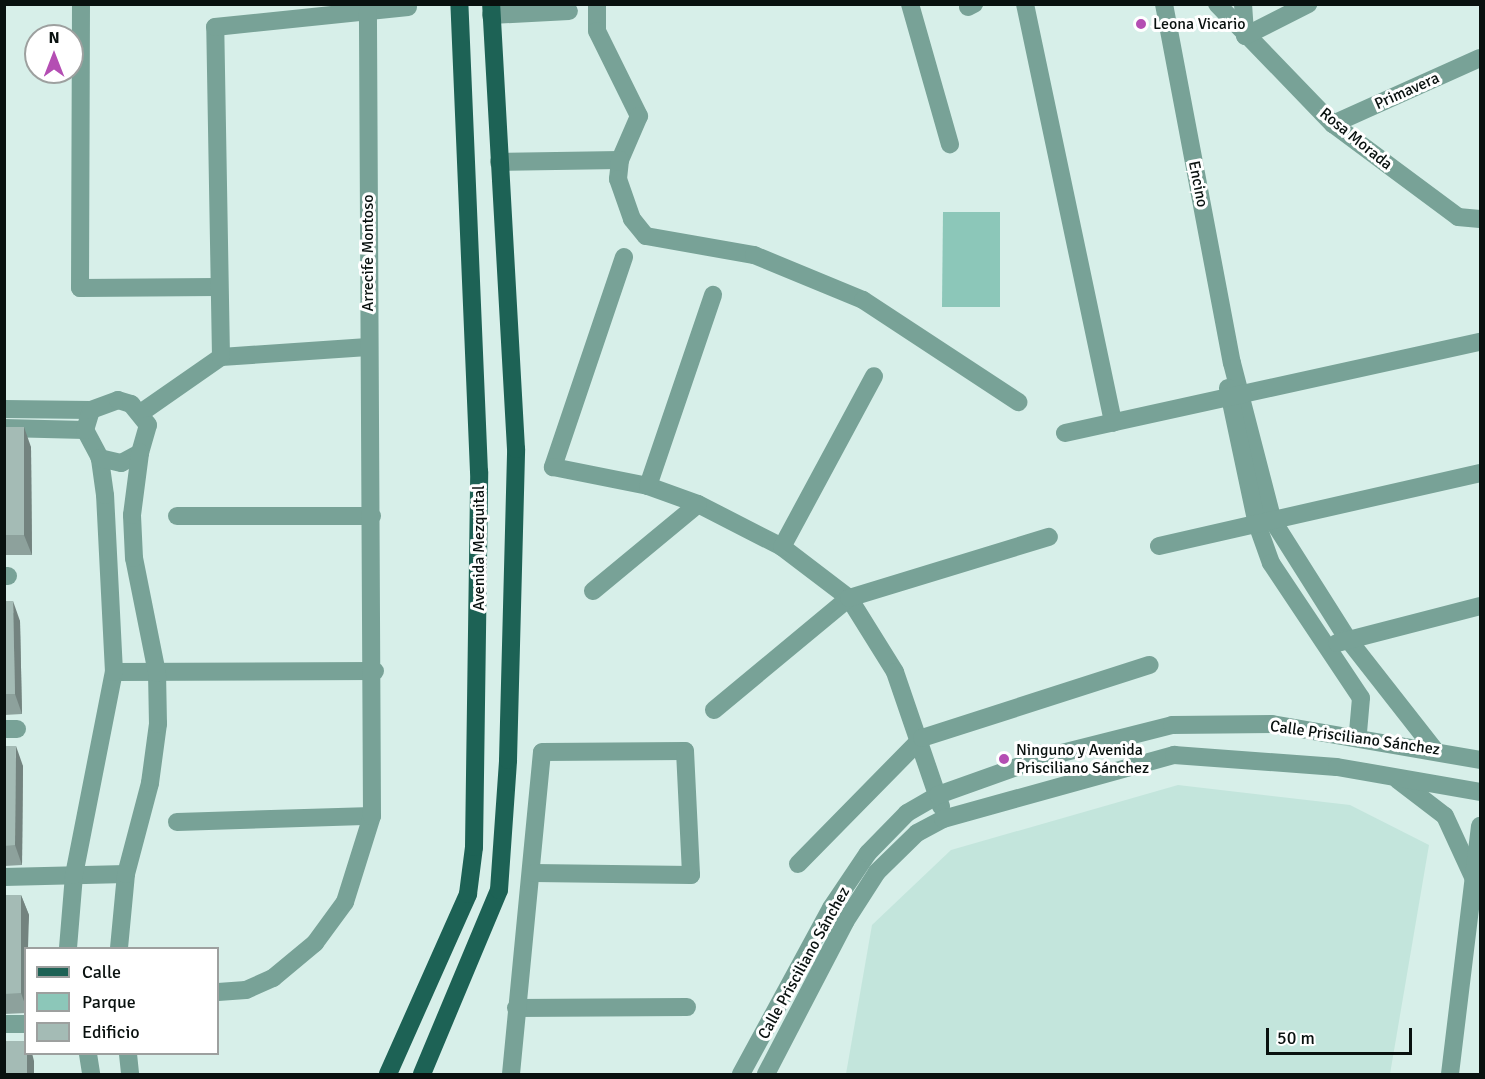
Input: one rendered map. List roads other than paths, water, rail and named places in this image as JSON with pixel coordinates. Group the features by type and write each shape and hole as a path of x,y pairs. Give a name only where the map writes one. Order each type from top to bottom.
{"main road":[{"name":"Avenida Mezquital","path":"388,1074 468,894 474,847 479,472 459,4"},
{"path":"422,1074 499,890 508,760 516,449 491,10"}],"street":[{"path":"81,4 80,288 217,287"},
{"path":"597,4 597,31 639,116 620,160 618,179 632,219 646,236 754,255 863,300 1018,402"},
{"path":"910,4 950,144"},
{"path":"1025,4 1113,423"},
{"name":"Encino","path":"1164,4 1232,363 1236,398"},
{"name":"Rosa Morada","path":"1217,4 1245,36 1333,124 1458,217 1480,219"},
{"path":"1243,4 1245,36 1308,4"},
{"path":"221,357 217,287 214,27 408,7"},
{"path":"491,10 569,11"},
{"name":"Arrecife Montoso","path":"219,992 246,990 273,978 315,943 345,902 372,816 375,671 368,347 368,12"},
{"name":"Primavera","path":"1333,124 1480,58"},
{"path":"499,162 620,160"},
{"path":"624,257 554,467 648,486 698,504 782,546 849,598 895,672 922,738 943,819"},
{"path":"648,486 713,295"},
{"path":"1065,433 1236,398 1480,342"},
{"path":"142,412 221,357 368,347"},
{"path":"782,546 874,376"},
{"path":"1236,398 1265,523 1271,563 1361,698 1358,736"},
{"path":"4,409 91,410 118,400 142,412 148,425 140,453 132,515 134,558 157,673 158,724 150,783 126,874 119,947"},
{"path":"68,947 74,875 114,672 100,458 85,430 91,410"},
{"path":"4,428 85,430"},
{"path":"100,458 121,463 140,453"},
{"path":"1159,546 1480,473"},
{"path":"593,591 698,504"},
{"path":"177,516 372,516"},
{"path":"1265,523 1347,638 1434,748"},
{"path":"714,710 849,598 1049,537"},
{"path":"1328,648 1347,638 1480,606"},
{"path":"798,864 922,738 1150,665"},
{"path":"114,672 375,671"},
{"name":"Calle Prisciliano Sánchez","path":"741,1074 831,908 868,853 907,813 938,795 1042,758 1172,725 1272,724 1434,748 1480,760"},
{"path":"512,1074 516,1008 534,873 542,752 685,751 691,875 534,873"},
{"name":"Calle Prisciliano Sánchez","path":"766,1074 845,922 878,872 917,833 943,819 1174,755 1267,759 1392,776 1480,792"},
{"path":"1392,776 1445,816 1475,880"},
{"path":"177,822 372,816"},
{"path":"1450,1074 1480,826"},
{"path":"4,877 126,874"},
{"path":"516,1008 687,1007"},
{"path":"4,1024 24,1024"},
{"path":"88,1055 92,1074"},
{"path":"128,1055 130,1074"}],"place":[{"name":"Leona Vicario","path":"1141,24"},
{"name":"Ninguno y Avenida Prisciliano Sánchez","path":"1004,759"}]}
